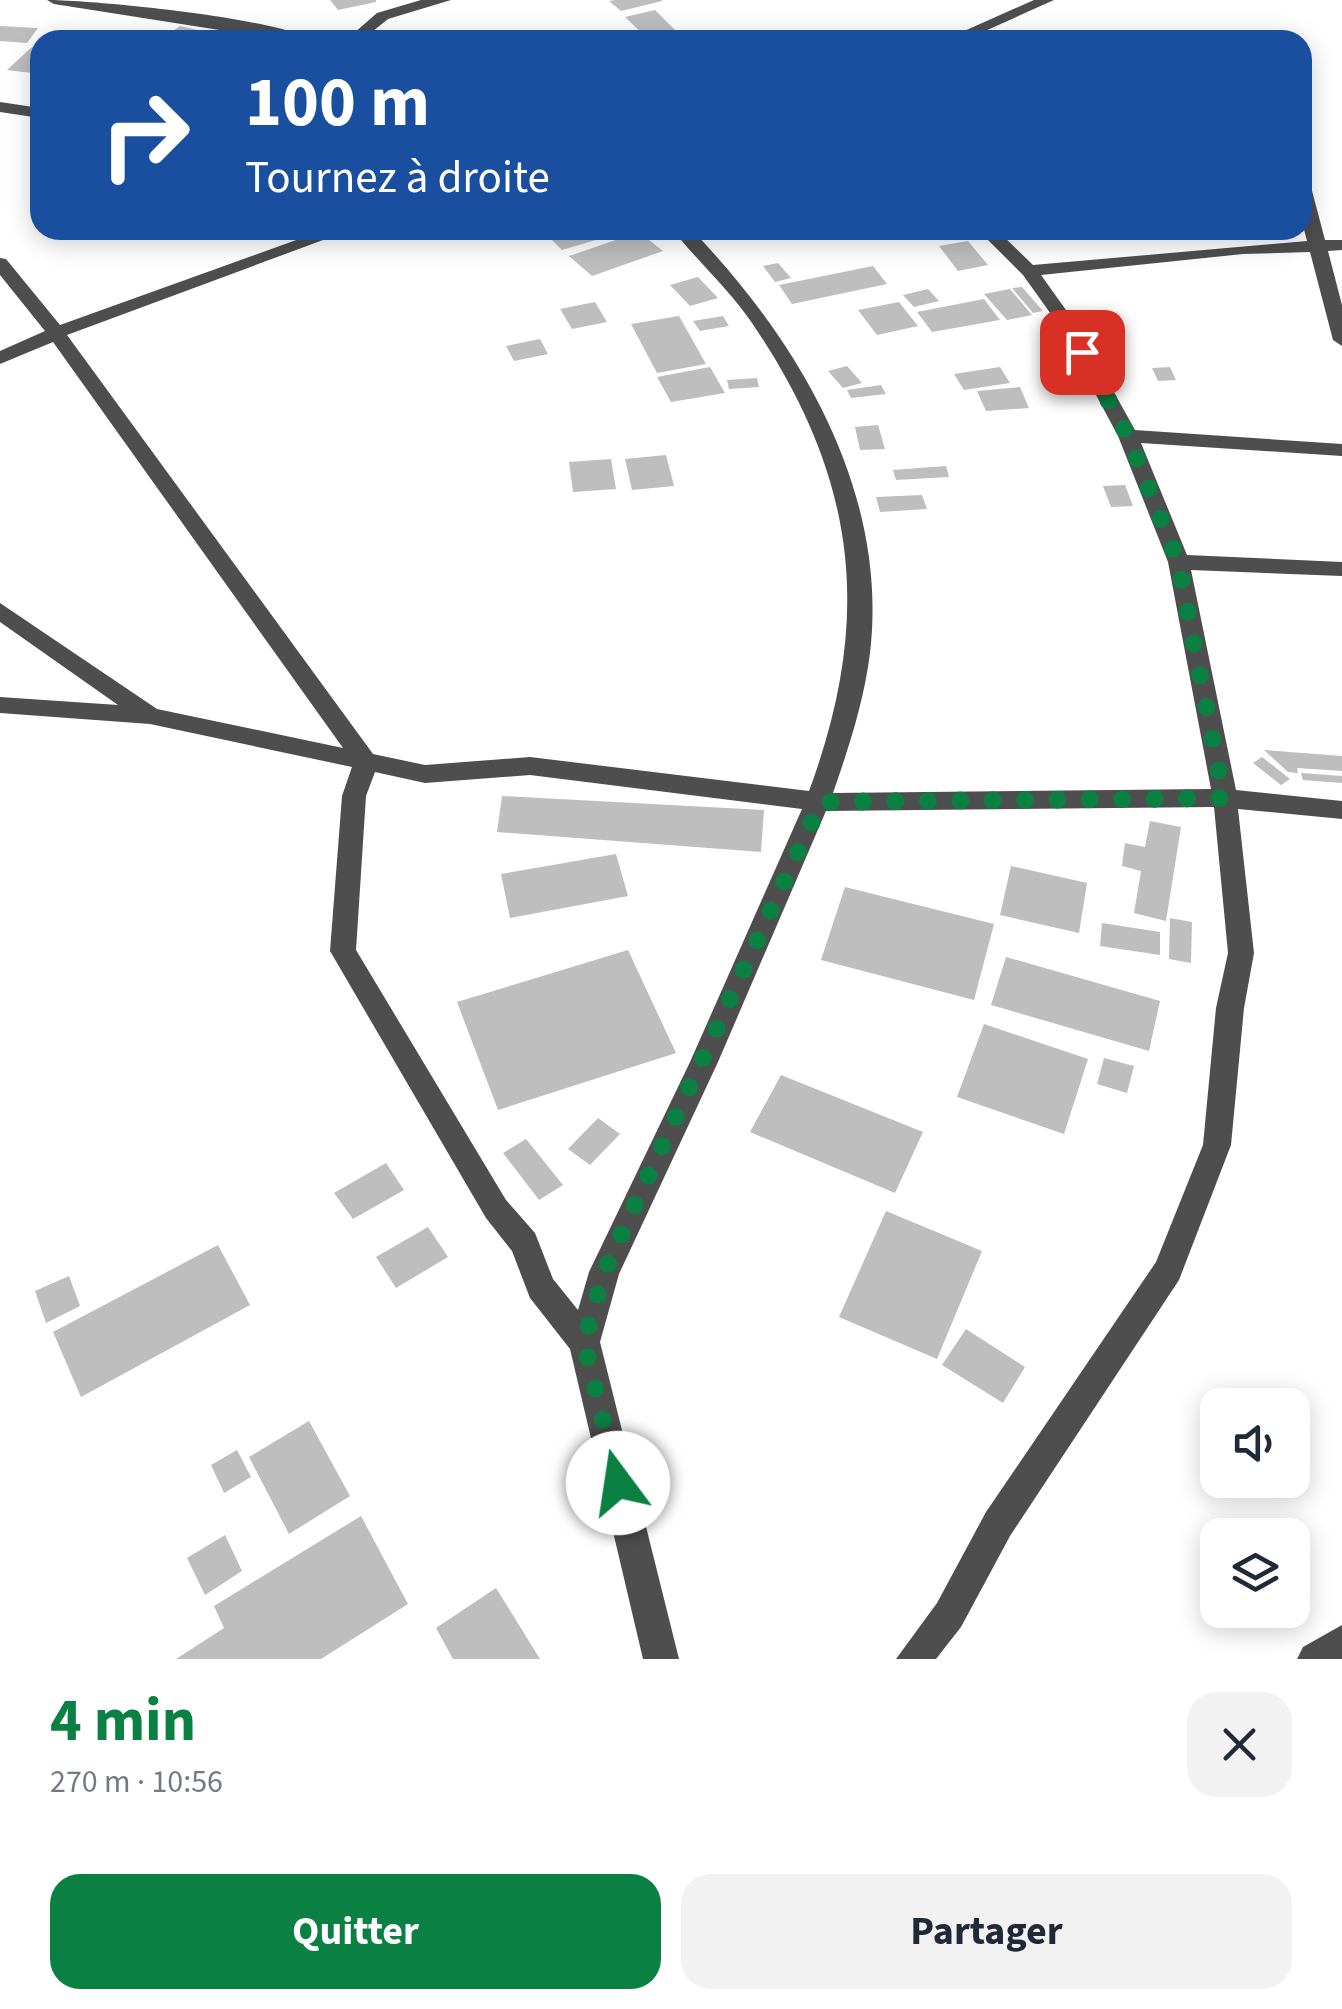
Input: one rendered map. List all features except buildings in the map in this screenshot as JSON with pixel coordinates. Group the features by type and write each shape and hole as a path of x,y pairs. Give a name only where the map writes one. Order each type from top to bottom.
{"street":[{"path":"54,0 132,4 256,30"},
{"path":"361,30 390,12 444,0"},
{"path":"976,30 1047,0"},
{"path":"0,107 30,112"},
{"path":"1312,224 1342,340"},
{"path":"0,358 56,333 313,240"},
{"path":"584,1342 604,1272 821,802 859,649 860,573 840,484 778,345 735,284 692,240"},
{"path":"914,1659 949,1615 998,1524 1168,1270 1218,1145 1230,1008 1241,953 1224,798 1178,562 1128,436 1067,324 1029,271 998,240"},
{"path":"1029,271 1243,248 1342,245"},
{"path":"0,264 56,333 366,762"},
{"path":"1128,436 1342,450"},
{"path":"1178,562 1342,569"},
{"path":"0,611 150,716"},
{"path":"0,706 150,716 425,774 530,766 821,802 1224,798 1342,810"},
{"path":"366,762 354,796 342,951 496,1209 524,1242 541,1288 584,1342 661,1659"},
{"path":"1315,1659 1342,1642"}],"route":[{"path":"618,1483 584,1342 604,1272 821,802 1224,798 1178,562 1128,436 1082,352"}]}
